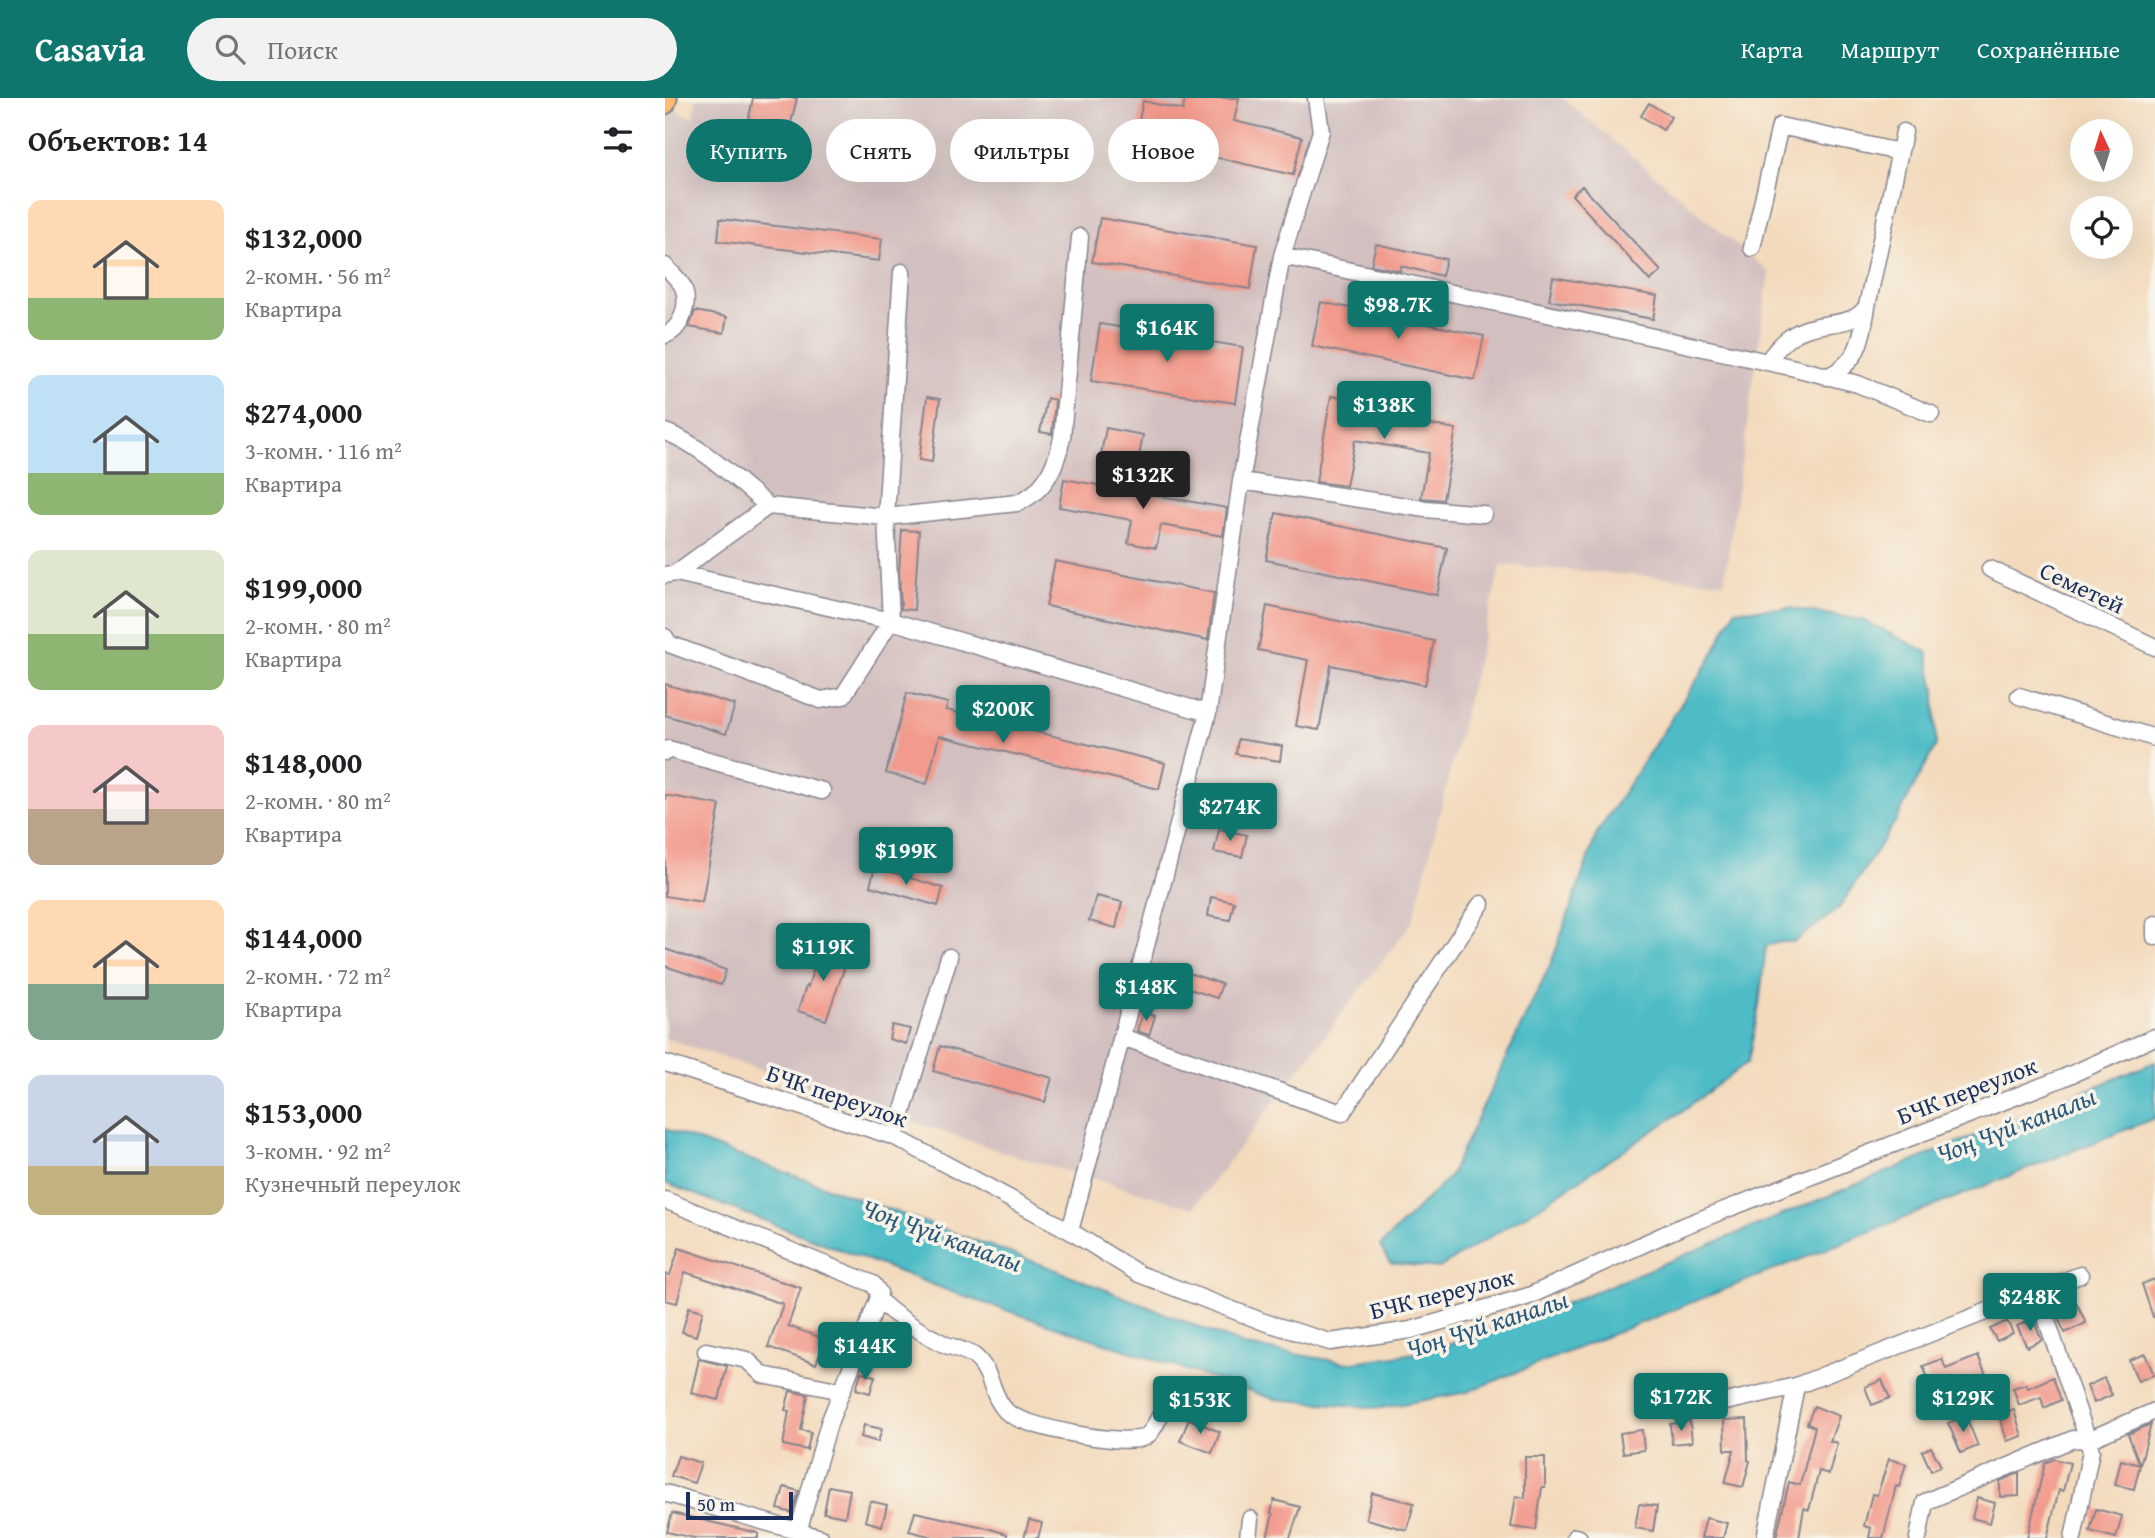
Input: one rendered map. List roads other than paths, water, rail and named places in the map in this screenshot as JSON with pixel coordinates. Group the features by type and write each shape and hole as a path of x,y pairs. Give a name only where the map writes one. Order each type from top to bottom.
{"main road":[{"path":"665,104 667,98"}],"street":[{"path":"1070,1231 1208,713 1241,481 1282,256 1321,131 1316,98"},
{"path":"1752,248 1780,126 1899,152"},
{"path":"1827,377 1843,369 1857,350 1904,132"},
{"path":"665,432 697,449 768,506 886,517 1017,503 1031,497 1043,484 1058,459 1062,438 1080,237"},
{"path":"1282,256 1858,384 1931,414"},
{"path":"665,266 683,288 685,306 681,322 671,333 665,335"},
{"path":"665,638 669,644 821,701 843,696 891,621 886,517 902,272"},
{"path":"1767,362 1792,335 1807,328 1854,319 1862,314 1867,306"},
{"path":"1241,481 1426,509 1483,514"},
{"path":"671,574 768,506"},
{"name":"Семетей","path":"1990,569 2155,647"},
{"path":"671,574 891,621 1208,713"},
{"path":"2019,696 2155,738"},
{"path":"665,751 668,749 822,791"},
{"path":"1122,1037 1342,1112 1481,904"},
{"path":"2155,924 2155,937"},
{"path":"895,1137 949,957"},
{"name":"БЧК переулок","path":"665,1063 895,1137 1070,1231 1139,1274 1264,1322 1329,1342 1411,1331 1529,1296 1681,1227 2063,1077 2155,1037"},
{"path":"665,1200 873,1284 879,1293 829,1423 798,1532"},
{"path":"1695,1409 1796,1386 2080,1275"},
{"path":"2037,1292 2081,1440 2091,1451 2073,1538"},
{"path":"878,1300 895,1316 915,1328 977,1358 1004,1409 1013,1417 1092,1437 1136,1440 1149,1434 1160,1416"},
{"path":"706,1351 747,1360 763,1375 842,1391"},
{"path":"1765,1538 1796,1386"},
{"path":"1918,1538 1926,1502 2155,1411"},
{"path":"665,1493 821,1538"},
{"path":"1248,1538 1250,1519"}],"water":[{"path":"1789,608 1863,620 1927,652 1935,690 1936,745 1898,817 1839,908 1794,942 1766,946 1759,1006 1748,1062 1681,1112 1539,1207 1439,1268 1390,1263 1380,1246 1450,1176 1552,961 1597,833 1711,658 1735,610"},
{"name":"Чоң Чүй каналы","path":"2155,1062 2155,1118 1467,1392 1381,1408 1274,1399 960,1295 665,1183 665,1129 1054,1269 1246,1346 1347,1363 1429,1351 1538,1315"}]}
